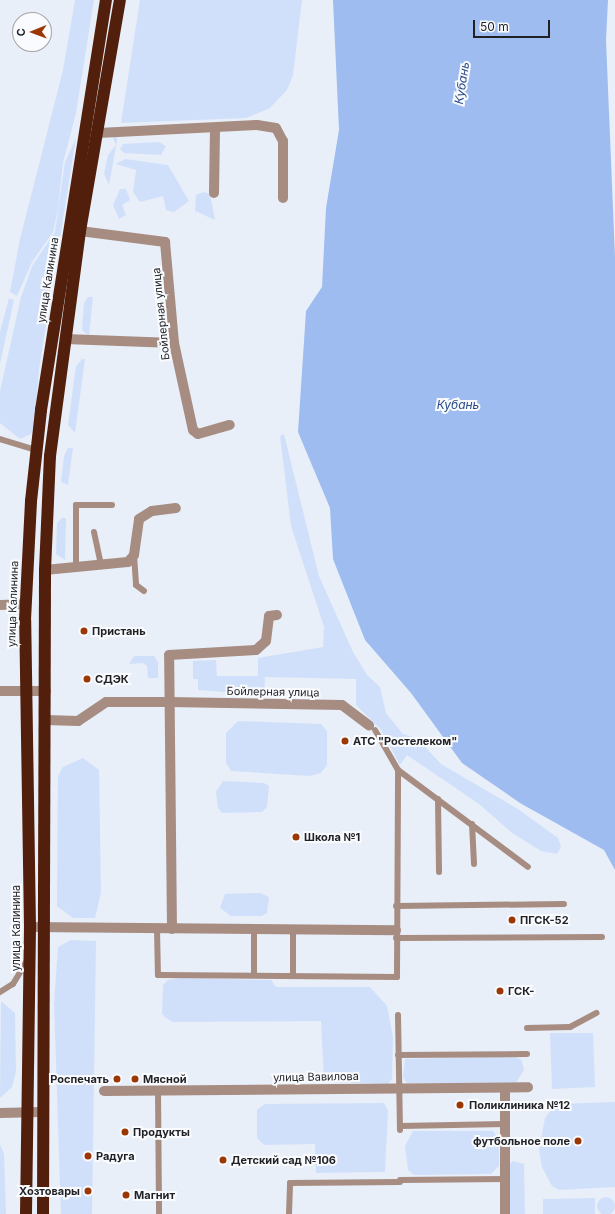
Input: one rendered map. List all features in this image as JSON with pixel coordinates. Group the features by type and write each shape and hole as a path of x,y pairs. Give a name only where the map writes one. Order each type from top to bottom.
{"highway":[{"name":"улица Калинина","path":"26,1214 26,1112 30,927 25,691 28,543 36,450 106,0"},
{"path":"43,1214 42,1112 46,720 45,570 50,456 80,231 120,0"},
{"path":"28,543 32,538 40,537 46,547"}],"street":[{"path":"98,133 257,125 276,128 283,141 283,198"},
{"path":"214,193 215,128"},
{"name":"Бойлерная улица","path":"80,231 165,242 174,343 193,430 198,434 230,425"},
{"path":"65,339 174,343"},
{"path":"45,570 101,566 128,562 134,555 139,519 152,511 176,508"},
{"path":"0,605 26,604"},
{"path":"172,929 169,655 256,650 266,641 269,616 278,615"},
{"path":"0,692 46,691"},
{"name":"Бойлерная улица","path":"46,720 78,721 106,702 169,702 342,706 372,727"},
{"path":"30,927 293,929 396,934"},
{"name":"улица Вавилова","path":"104,1091 528,1087"},
{"path":"505,1088 506,1214"},
{"path":"0,1112 42,1112"}],"lane":[{"path":"0,439 36,450"},
{"path":"76,568 76,505 112,505"},
{"path":"94,532 101,566"},
{"path":"134,555 136,585 144,591"},
{"path":"372,727 398,770 528,867"},
{"path":"157,928 158,975 397,977 396,906 398,770"},
{"path":"438,799 439,872"},
{"path":"472,824 474,864"},
{"path":"396,906 564,904"},
{"path":"254,929 254,975"},
{"path":"293,929 293,976"},
{"path":"396,934 602,937"},
{"path":"0,992 13,984 29,958"},
{"path":"527,1028 570,1027 596,1013"},
{"path":"398,1015 400,1128 505,1124"},
{"path":"398,1055 527,1054"},
{"path":"158,1091 159,1214"},
{"path":"289,1214 290,1183 505,1179"}],"shaded area":[{"path":"75,0 94,0 76,113 63,163 58,209 53,232 32,262 17,296 10,292 20,239 63,70"},
{"path":"140,0 302,0 293,75 287,90 270,108 246,118 121,123"},
{"path":"118,135 109,185 104,174 108,155 116,145 112,136"},
{"path":"76,138 39,369 35,422 31,434 20,439 0,423 0,391 21,297 32,266 55,232 65,162"},
{"path":"159,142 166,146 161,155 124,153 120,149 123,144"},
{"path":"125,159 168,165 189,201 174,212 166,210 163,196 140,202 133,192 136,170 116,164"},
{"path":"120,189 126,189 130,200 122,205 126,215 119,219 113,205"},
{"path":"203,192 210,194 215,220 195,211 196,195"},
{"path":"88,297 93,297 89,336 82,330 84,303"},
{"path":"9,298 14,300 0,364 0,332"},
{"path":"82,359 85,359 75,433 68,425 76,366"},
{"path":"284,434 319,576 353,652 367,675 380,687 386,713 403,734 417,738 441,764 518,809 558,838 561,847 557,854 541,851 512,833 479,804 407,755 400,765 381,730 356,705 356,679 265,677 264,695 198,690 198,679 193,679 193,661 216,660 217,676 258,676 258,658 323,647 324,627 291,526 280,436"},
{"path":"68,448 73,448 68,485 61,482 64,456"},
{"path":"62,518 66,518 65,560 56,554 57,523"},
{"path":"134,656 154,656 158,662 158,678 148,678 147,666 143,663 129,664"},
{"path":"238,721 321,724 327,731 327,765 321,773 310,776 231,771 226,763 226,733"},
{"path":"83,758 99,770 101,893 95,918 73,918 57,906 58,776 63,767"},
{"path":"223,781 264,783 269,786 267,807 262,812 222,813 218,808 216,792"},
{"path":"260,893 269,897 267,913 262,916 231,916 220,908 225,894"},
{"path":"71,940 96,941 92,1214 61,1214 54,1003 58,947"},
{"path":"180,978 271,980 276,987 370,987 387,1006 393,1037 392,1079 388,1084 324,1082 321,1021 173,1022 162,1014 163,985 168,980"},
{"path":"1,1001 15,1013 16,1072 12,1087 0,1098"},
{"path":"550,1033 593,1033 595,1087 552,1089"},
{"path":"516,1056 522,1061 524,1070 516,1083 407,1083 403,1077 405,1059"},
{"name":"футбольное поле","path":"615,1102 615,1187 559,1190 552,1186 542,1167 539,1150 545,1118 550,1111 558,1104"},
{"path":"384,1103 388,1110 385,1172 316,1173 315,1144 264,1145 257,1138 257,1110 265,1104"},
{"path":"413,1131 493,1131 499,1139 499,1166 491,1174 414,1175 408,1170 405,1146"},
{"path":"0,1144 4,1154 6,1214 0,1214"},
{"path":"513,1161 524,1164 525,1214 509,1214 509,1165"},
{"path":"602,1197 610,1197 615,1202 613,1213 610,1215 602,1215 597,1210 597,1202"},
{"path":"595,1198 595,1214 543,1214 543,1199"}],"water":[{"name":"Кубань","path":"333,0 608,0 606,40 615,257 615,870 604,850 520,803 462,763 411,693 365,640 333,559 330,508 298,432 306,311 322,287 326,208 339,130"}],"place":[{"name":"Пристань","path":"84,631"},
{"name":"СДЭК","path":"87,679"},
{"name":"АТС \"Ростелеком\"","path":"345,741"},
{"name":"Школа №1","path":"296,837"},
{"name":"ПГСК-52","path":"512,920"},
{"name":"ГСК-","path":"500,991"},
{"name":"Роспечать","path":"117,1079"},
{"name":"Мясной","path":"135,1079"},
{"name":"Поликлиника №12","path":"460,1105"},
{"name":"Продукты","path":"125,1132"},
{"name":"футбольное поле","path":"578,1141"},
{"name":"Радуга","path":"88,1156"},
{"name":"Детский сад №106","path":"223,1160"},
{"name":"Хозтовары","path":"88,1191"},
{"name":"Магнит","path":"126,1195"}]}
